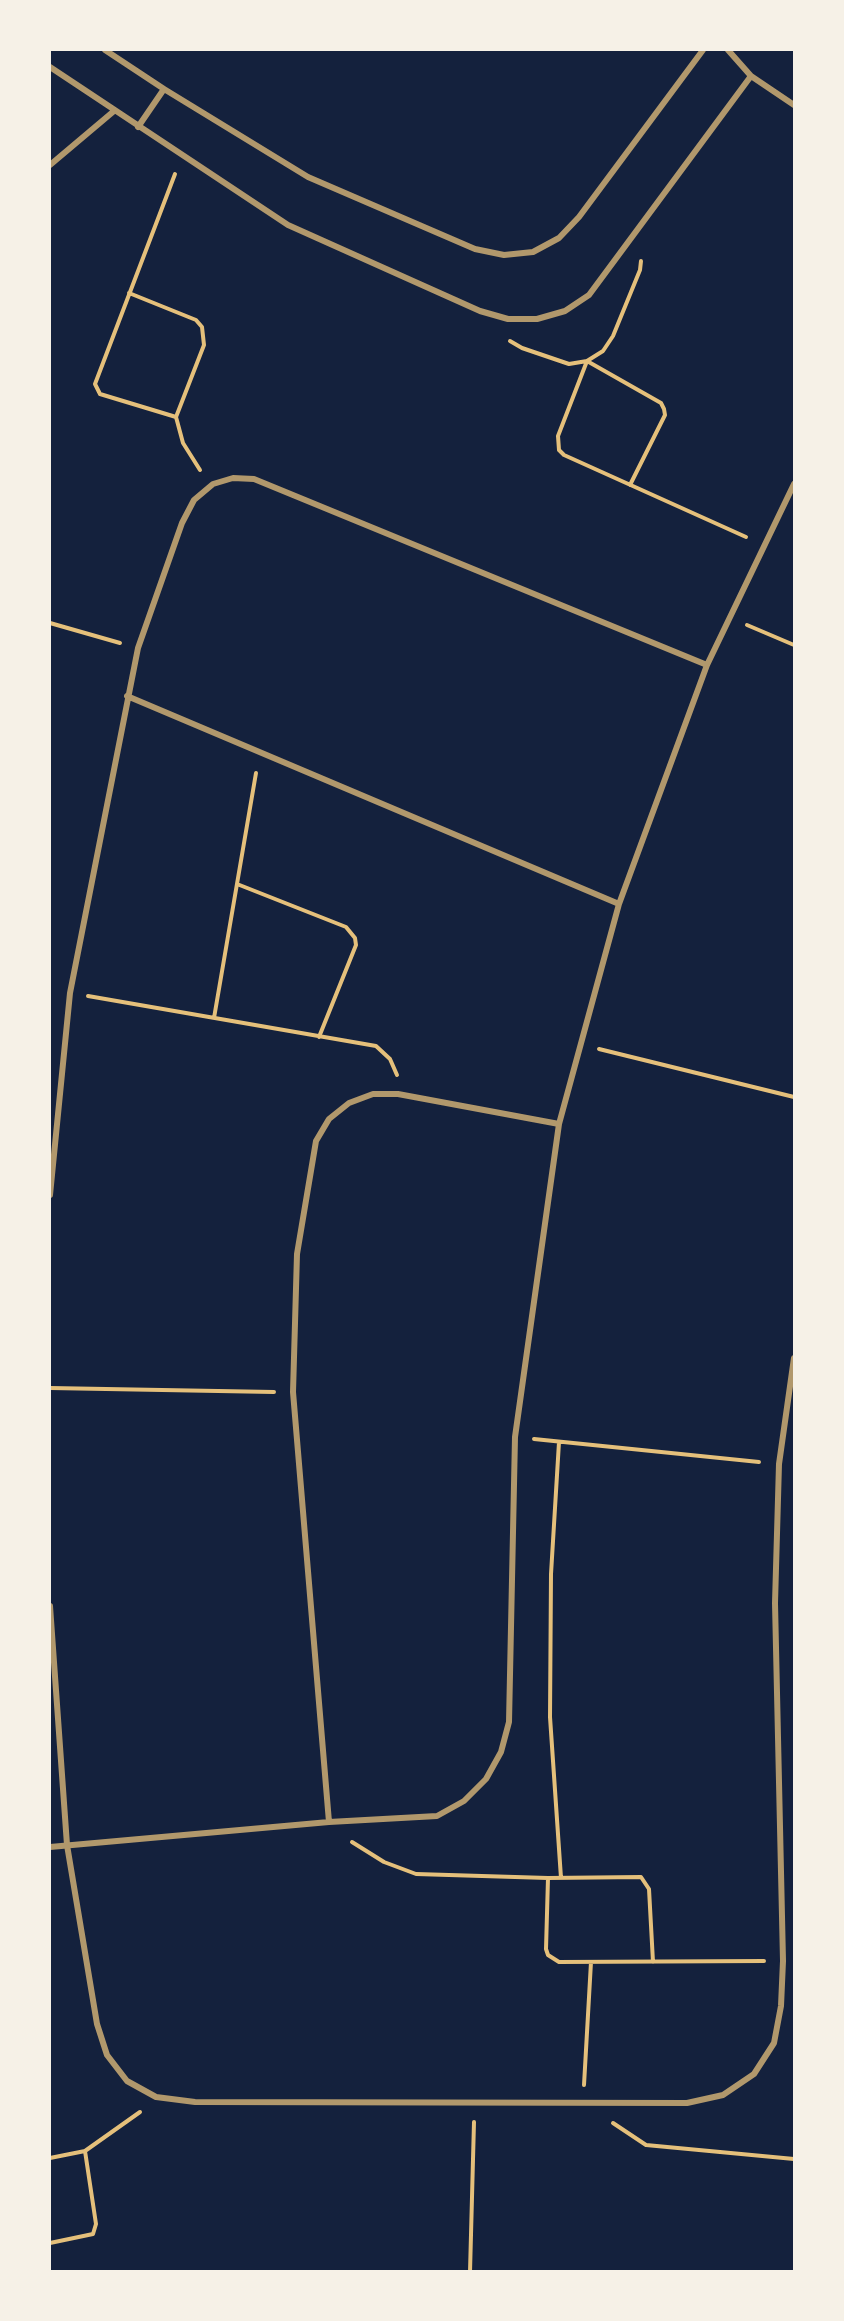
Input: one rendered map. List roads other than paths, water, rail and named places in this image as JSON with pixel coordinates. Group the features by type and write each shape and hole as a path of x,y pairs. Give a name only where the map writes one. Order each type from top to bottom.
{"street":[{"path":"105,50 308,177 475,249 504,255 533,252 559,238 579,217 703,50"},
{"path":"728,50 751,76 795,105"},
{"path":"50,67 288,225 480,310 508,319 537,319 565,311 589,295 751,76"},
{"path":"138,127 164,89"},
{"path":"50,165 114,111"},
{"path":"50,1195 70,993 138,648 182,523 194,500 213,484 233,478 254,479 707,665"},
{"path":"50,1847 329,1822 437,1816 464,1801 486,1779 501,1752 509,1722 515,1437 558,1124 619,904 707,665 795,484"},
{"path":"128,696 619,904"},
{"path":"329,1822 293,1392 297,1254 316,1141 329,1119 349,1103 373,1094 398,1094 558,1124"},
{"path":"50,1606 67,1845 97,2024 107,2055 127,2081 156,2097 195,2102 687,2103 723,2095 754,2074 774,2043 781,2006 783,1960 775,1603 779,1464 795,1358"}]}
